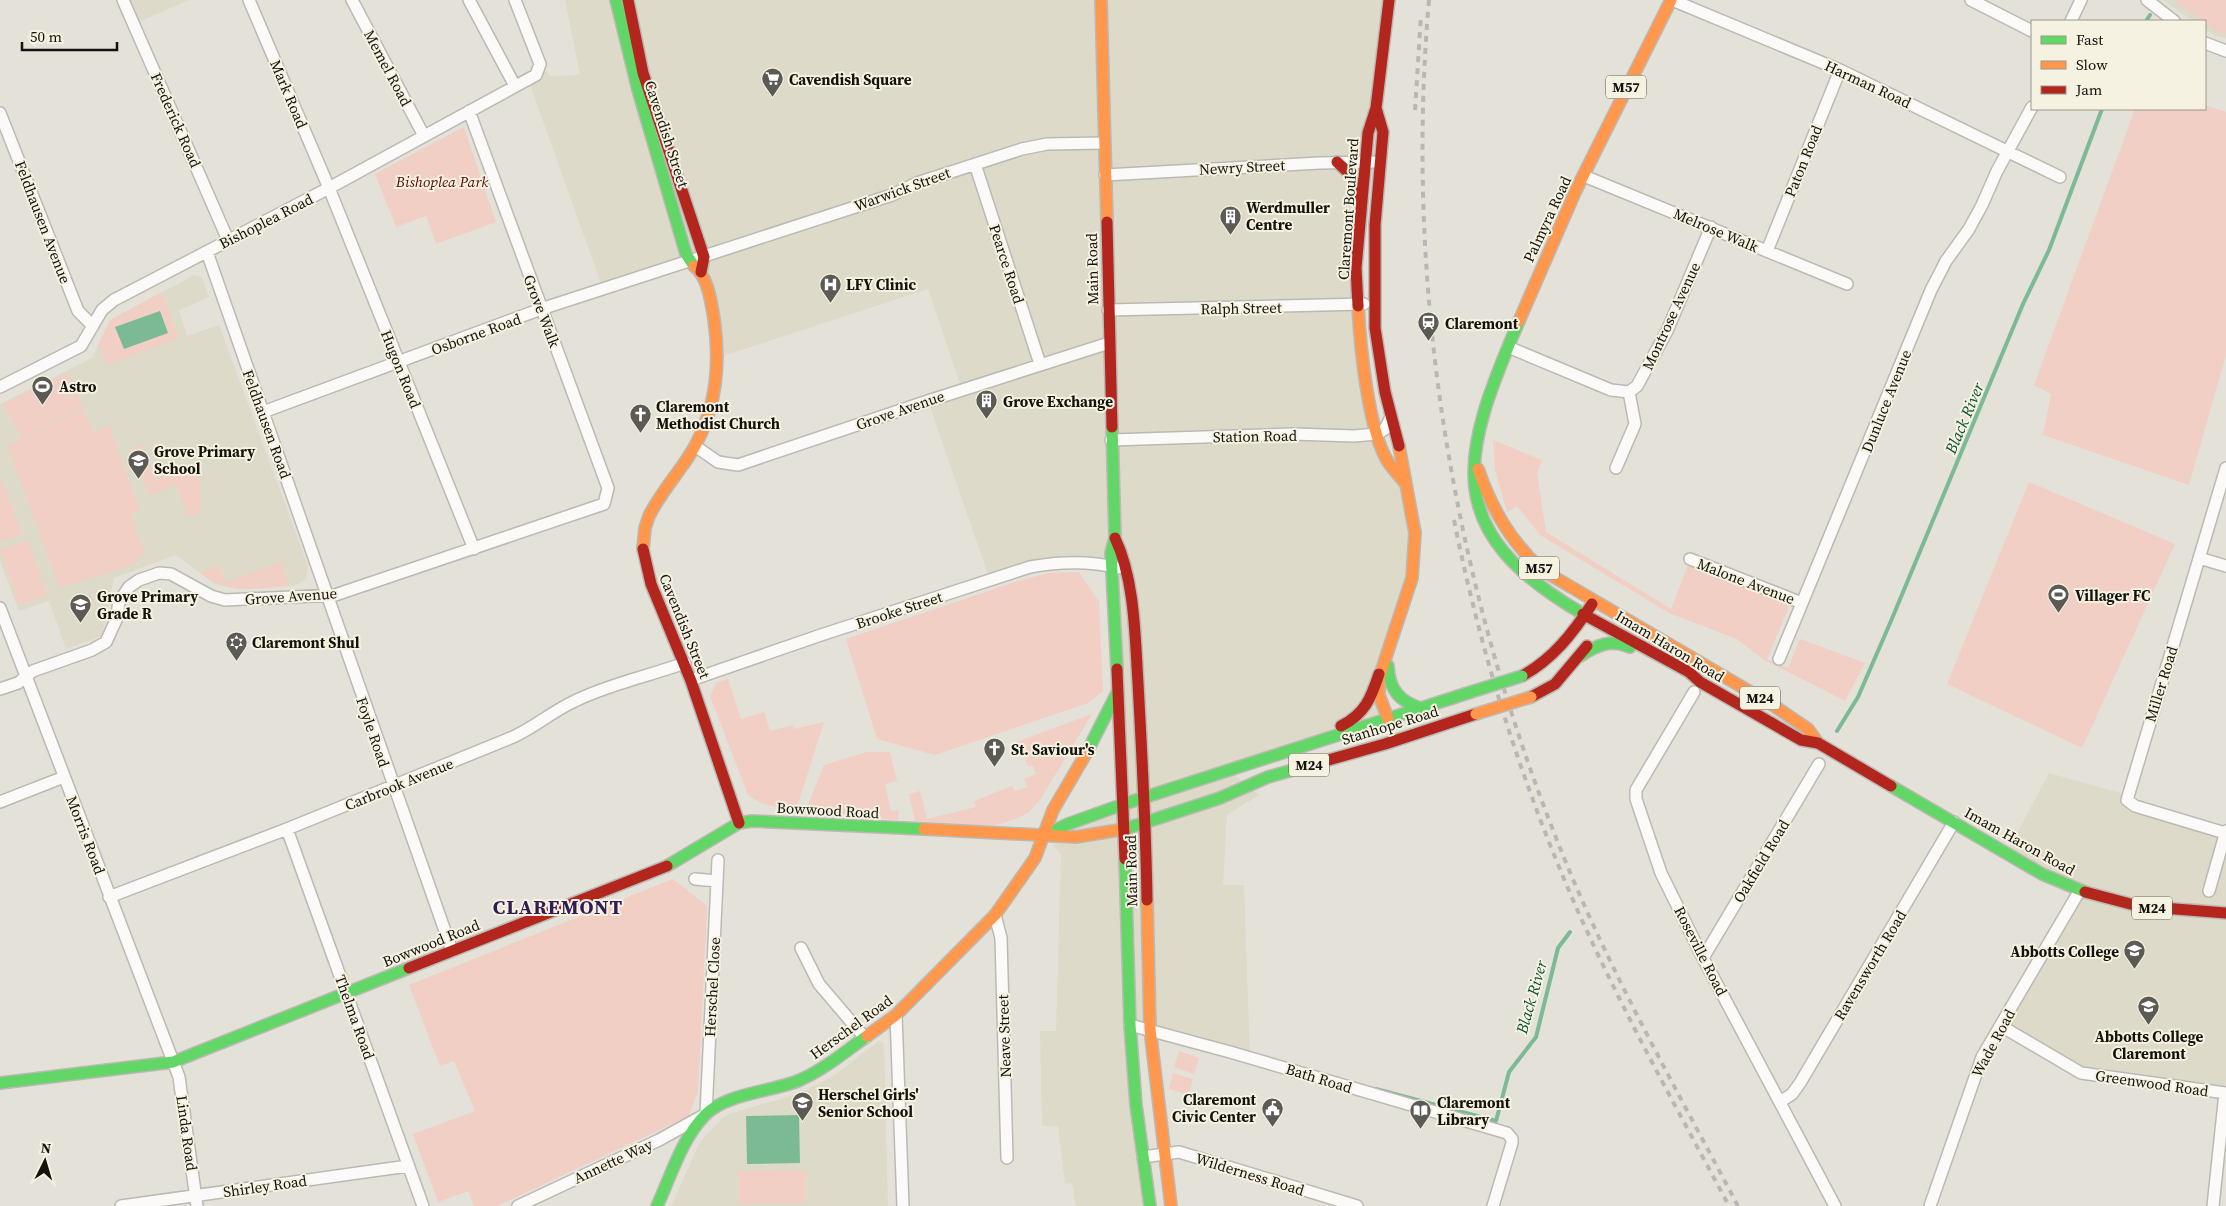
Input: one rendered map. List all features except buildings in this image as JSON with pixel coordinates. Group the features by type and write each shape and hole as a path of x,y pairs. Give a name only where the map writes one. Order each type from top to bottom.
{"main road":[{"name":"Cavendish Street","path":"616,0 632,73 690,262"},
{"name":"Cavendish Street","path":"628,0 643,73 704,256 701,272 713,319 717,374 710,407 695,446 652,509 643,539 648,574 685,663 739,823"},
{"name":"Main Road","path":"1101,0 1115,538 1111,553 1124,804 1130,1025 1143,1157 1150,1206"},
{"name":"Claremont Boulevard","path":"1389,0 1376,108 1368,133 1360,200 1356,268 1365,374 1377,434 1387,461 1406,484"},
{"name":"Palmyra Road","path":"1586,614 1548,590 1516,564 1493,538 1484,524 1473,497 1474,459 1485,405 1536,280 1584,176 1672,0"},
{"name":"Claremont Boulevard","path":"1376,108 1382,132 1375,225 1374,303 1379,355 1390,418 1401,454 1412,508 1415,554 1408,592 1388,654 1379,674 1380,698 1388,719"},
{"path":"1337,162 1351,175 1360,200"},
{"path":"690,262 701,272"},
{"name":"M57","path":"1474,459 1498,520 1515,545 1542,570 1594,602"},
{"name":"Main Road","path":"1115,538 1122,553 1126,570 1134,621 1146,822 1150,1029 1171,1206"},
{"name":"Imam Haron Road","path":"1594,602 1772,704 1808,729 1818,743"},
{"name":"Stanhope Road","path":"1145,798 1522,676 1537,669 1556,652 1594,602"},
{"name":"Stanhope Road","path":"1146,822 1220,798 1268,777 1385,744 1531,697 1555,684 1580,656 1610,611"},
{"name":"Imam Haron Road","path":"1586,614 1689,672 1697,687 1801,740 1818,743 2042,874 2103,899 2138,906 2226,913"},
{"path":"1580,656 1601,643 1616,641 1697,687"},
{"path":"1388,654 1391,690 1403,701 1420,708"},
{"path":"1297,750 1328,731 1360,716 1369,704 1379,674"},
{"name":"Herschel Road","path":"657,1206 690,1133 706,1114 721,1104 800,1080 833,1062 896,1014 995,915 1030,868 1045,835 1053,810 1102,727 1118,692"},
{"path":"1388,719 1402,726 1454,712 1465,711 1474,715"},
{"name":"Bowwood Road","path":"1045,835 1068,824 1145,798"},
{"name":"Bowwood Road","path":"0,1083 173,1062 674,863 739,823 759,821 1079,838 1103,836 1146,822"}],"street":[{"name":"Frederick Road","path":"123,0 228,240"},
{"name":"Mark Road","path":"249,0 329,188"},
{"name":"Memel Road","path":"352,0 424,136"},
{"path":"469,0 515,86"},
{"name":"Bishoplea Road","path":"0,387 81,346 108,303 329,188 536,75 540,64 515,0"},
{"name":"Harman Road","path":"1672,0 1840,70 2060,177"},
{"path":"1971,0 2031,30"},
{"path":"2071,20 2081,0"},
{"path":"2147,0 2173,20"},
{"path":"2206,43 2226,51"},
{"name":"Paton Road","path":"1767,251 1840,70"},
{"name":"Dunluce Avenue","path":"1779,659 1931,290 1946,261 1969,229 2031,109"},
{"name":"Grove Walk","path":"469,111 608,488 606,499 597,507"},
{"name":"Feldhausen Avenue","path":"1,117 78,311 93,326"},
{"name":"Warwick Street","path":"690,262 902,191 917,183 1035,146 1104,143"},
{"name":"Newry Street","path":"1105,175 1337,162 1380,163"},
{"name":"Pearce Road","path":"975,164 1040,364"},
{"name":"Melrose Walk","path":"1584,176 1847,284"},
{"name":"Hugon Road","path":"329,188 474,549"},
{"name":"Montrose Avenue","path":"1629,392 1637,386 1667,332 1711,227"},
{"name":"Feldhausen Road","path":"207,252 326,596"},
{"name":"Osborne Road","path":"263,412 541,309 690,262"},
{"name":"Ralph Street","path":"1108,310 1374,303"},
{"name":"Grove Avenue","path":"695,446 718,462 738,465 1040,364 1109,343"},
{"path":"1508,347 1612,390 1629,392 1635,424 1616,468"},
{"path":"1377,434 1385,429 1390,418"},
{"name":"Station Road","path":"1111,440 1377,434"},
{"name":"Miller Road","path":"2226,468 2128,800 2135,806 2226,832"},
{"name":"Grove Avenue","path":"0,689 18,683 34,671 92,650 106,642 116,620 119,602 129,587 139,580 159,573 175,574 211,596 225,600 335,595 597,507"},
{"path":"2199,558 2226,566"},
{"name":"Malone Avenue","path":"1690,559 1802,603"},
{"name":"Brooke Street","path":"691,680 821,635 1030,567 1054,564 1112,566 1126,570"},
{"name":"Foyle Road","path":"326,596 392,787 452,952"},
{"name":"Morris Road","path":"0,608 108,896 173,1062"},
{"name":"Carbrook Avenue","path":"108,896 287,829 534,728 567,704 685,663"},
{"name":"Roseville Road","path":"1697,687 1636,794 1661,873 1703,958 1834,1206"},
{"name":"Oakfield Road","path":"1703,958 1819,764"},
{"path":"0,802 64,778"},
{"name":"Ravensworth Road","path":"1780,1102 1792,1094 1800,1083 1954,822"},
{"name":"Thelma Road","path":"287,829 424,1206"},
{"path":"2208,891 2226,832"},
{"name":"Herschel Close","path":"706,1114 718,860"},
{"path":"695,879 717,881"},
{"name":"Wade Road","path":"1930,1206 1975,1073 2080,890"},
{"name":"Neave Street","path":"995,915 1001,938 1007,1158"},
{"path":"801,948 819,984 865,1038"},
{"path":"896,1014 903,1206"},
{"name":"Bath Road","path":"1130,1025 1150,1029 1507,1133 1512,1138 1512,1143 1493,1206"},
{"name":"Greenwood Road","path":"2001,1026 2082,1073 2226,1093 2212,1206"},
{"name":"Linda Road","path":"173,1062 179,1077 196,1201"},
{"name":"Annette Way","path":"518,1206 665,1136 706,1114"},
{"name":"Wilderness Road","path":"1143,1157 1179,1152 1357,1206"},
{"name":"Shirley Road","path":"121,1206 196,1201 408,1166"}],"shaded area":[{"path":"123,0 189,0 134,24"},
{"path":"565,0 1389,0 1356,268 1377,434 1406,484 1415,554 1383,662 1388,719 1230,771 1259,795 1227,815 1223,885 1244,885 1250,1058 1130,1025 1150,1206 1076,1206 1072,1183 1065,1184 1058,1126 1042,1126 1040,1031 1056,1031 1061,855 1045,835 1124,804 1112,566 1054,564 990,580 928,401 962,389 928,289 717,358 713,319 690,262 603,289 528,79 540,64 550,76 580,75"},
{"path":"2163,0 2226,0 2226,38 2215,36 2206,30 2206,20 2192,20"},
{"name":"Grove Primary School","path":"194,275 202,277 209,297 179,310 187,336 219,325 308,566 306,579 294,586 239,589 216,585 176,555 114,578 102,636 66,649 49,601 19,611 0,561 0,404 92,358 110,320"},
{"path":"160,311 168,333 124,349 115,327"},
{"path":"2049,773 2128,795 2128,800 2225,833 2218,862 2226,862 2226,1093 2095,1077 2001,1026 2080,891 2007,852"},
{"name":"Herschel Girls' Senior School","path":"879,1041 883,1042 884,1046 888,1206 671,1206 700,1142 722,1118 731,1113 798,1094 833,1076"},
{"path":"799,1115 800,1163 747,1164 746,1116"}],"green space":[{"path":"2175,0 2226,0 2226,33 2219,33 2206,23 2206,20 2202,20"},
{"path":"2206,105 2226,112 2226,355 2189,485 2043,435 2051,394 2034,385 2135,110 2206,110"},
{"name":"Bishoplea Park","path":"464,127 496,222 436,244 426,216 396,227 375,174"},
{"path":"162,292 179,338 107,365 98,345 110,320"},
{"name":"Astro","path":"67,373 83,407 21,438 3,404"},
{"path":"82,409 94,432 109,425 140,511 131,514 144,553 133,565 60,588 7,446"},
{"path":"1493,440 1542,460 1537,473 1546,532 1671,609 1688,565 1789,606 1767,659 1788,668 1800,639 1865,663 1845,701 1764,660 1737,639 1669,613 1540,535 1517,506 1507,512 1495,470"},
{"path":"143,445 156,480 193,466 201,486 201,512 188,517 176,485 149,495 132,449"},
{"path":"0,479 22,534 0,542"},
{"name":"Villager FC","path":"2029,482 2175,544 2082,748 1947,684"},
{"path":"28,540 47,595 19,605 0,550"},
{"path":"282,562 289,586 253,589 232,588 211,580 200,573 218,566 226,582"},
{"path":"1079,572 1099,602 1103,691 1088,703 935,755 877,739 846,639 1018,581 1048,573"},
{"path":"728,679 741,719 764,712 770,731 793,725 794,729 824,722 796,810 763,804 748,795 710,696 717,682"},
{"path":"1092,714 1040,800 1028,813 994,826 915,821 909,794 920,791 927,819 976,807 974,801 1012,786 1015,791 1027,787 1024,779 1036,774 1033,765 1028,767 1026,761 1029,756 1027,750 1016,750 1013,743"},
{"path":"867,752 890,752 897,781 885,784 891,811 899,810 898,820 805,812 824,765"},
{"path":"673,879 707,906 698,1091 689,1116 497,1206 474,1206 468,1191 438,1202 413,1134 475,1111 454,1061 440,1066 409,985"},
{"path":"1179,1051 1199,1058 1194,1074 1174,1067"},
{"path":"1173,1073 1193,1079 1188,1095 1169,1089"},
{"path":"806,1170 806,1203 738,1204 738,1171"}],"waterway":[{"name":"Black River","path":"2147,20 2150,15"},
{"name":"Black River","path":"1837,731 1858,697 1891,621 2023,304 2049,250 2102,110"},
{"name":"Black River","path":"1376,1089 1496,1121 1509,1072 1536,1037 1558,948 1570,932"}],"railway":[{"path":"1429,0 1423,112 1424,224 1432,336 1447,447 1469,557 1497,665 1531,772 1572,877 1610,961 1738,1206"},
{"path":"1415,110 1421,15"},
{"path":"1454,520 1476,617 1503,713 1554,854 1609,978 1729,1206"}],"traffic: fast":[{"path":"616,0 638,90 686,254 694,266"},
{"path":"1519,321 1484,412 1476,451 1475,487 1484,520 1504,552 1536,583 1583,614"},
{"path":"1112,427 1115,538 1111,553 1117,669"},
{"path":"1580,656 1604,644 1616,643 1630,647"},
{"path":"1388,666 1390,681 1396,693 1406,702 1420,708"},
{"path":"1471,692 1522,676"},
{"path":"1124,804 1471,692"},
{"path":"1087,752 1117,693"},
{"path":"1125,829 1220,798 1268,777 1307,766"},
{"path":"1891,786 2042,874 2085,892"},
{"path":"1045,835 1068,824 1124,804"},
{"path":"667,866 739,823 752,821 924,829"},
{"path":"1125,859 1130,1025 1136,1105 1150,1206"},
{"path":"0,1083 173,1062 409,968"},
{"path":"657,1206 683,1147 705,1115 714,1108 737,1097 789,1084 809,1076 867,1036"}],"traffic: slow":[{"path":"1101,0 1107,222"},
{"path":"1519,321 1576,190 1671,0"},
{"path":"643,549 645,528 649,516 689,456 698,440 711,407 717,355 714,319 706,283 703,276 694,266"},
{"path":"1358,306 1366,386 1375,429 1388,462 1405,483"},
{"path":"1388,719 1379,695 1379,678 1412,578 1415,533 1399,446"},
{"path":"1478,469 1489,498 1503,524 1520,548 1542,570 1771,704 1808,729 1818,743"},
{"path":"1476,714 1531,697"},
{"path":"867,1036 896,1015 995,915 1035,858 1053,810 1087,752"},
{"path":"924,829 1076,837 1125,829"},
{"path":"1147,900 1150,1029 1171,1206"}],"traffic: jam":[{"path":"628,0 643,73 704,257 701,272"},
{"path":"1358,306 1356,268 1368,133 1376,108 1389,0"},
{"path":"1376,108 1383,132 1375,225 1375,328 1385,392 1399,446"},
{"path":"1337,162 1351,175 1360,198"},
{"path":"1107,222 1112,427"},
{"path":"1115,538 1127,572 1135,628 1144,791 1147,900"},
{"path":"643,549 651,584 691,681 739,823"},
{"path":"1522,676 1543,662 1562,644 1592,604"},
{"path":"1583,614 1689,672 1700,682 1801,740 1818,743 1891,786"},
{"path":"1531,697 1555,684 1587,646"},
{"path":"1117,669 1125,859"},
{"path":"1341,726 1361,711 1373,691 1379,674"},
{"path":"1307,766 1385,744 1476,714"},
{"path":"409,968 667,866"},
{"path":"2085,892 2138,906 2226,913"}],"place":[{"name":"Cavendish Square","path":"773,98"},
{"name":"Werdmuller Centre","path":"1230,235"},
{"name":"LFY Clinic","path":"830,303"},
{"name":"Claremont","path":"1429,342"},
{"name":"Astro","path":"43,405"},
{"name":"Grove Exchange","path":"987,420"},
{"name":"Claremont Methodist Church","path":"640,434"},
{"name":"Grove Primary School","path":"138,479"},
{"name":"Villager FC","path":"2059,614"},
{"name":"Grove Primary Grade R","path":"81,624"},
{"name":"Claremont Shul","path":"236,661"},
{"name":"St. Saviour's","path":"995,768"},
{"name":"Abbotts College","path":"2135,970"},
{"name":"Abbotts College Claremont","path":"2149,1026"},
{"name":"Herschel Girls' Senior School","path":"802,1122"},
{"name":"Claremont Civic Center","path":"1272,1127"},
{"name":"Claremont Library","path":"1421,1130"}],"district":[{"name":"CLAREMONT","path":"558,907"}]}
